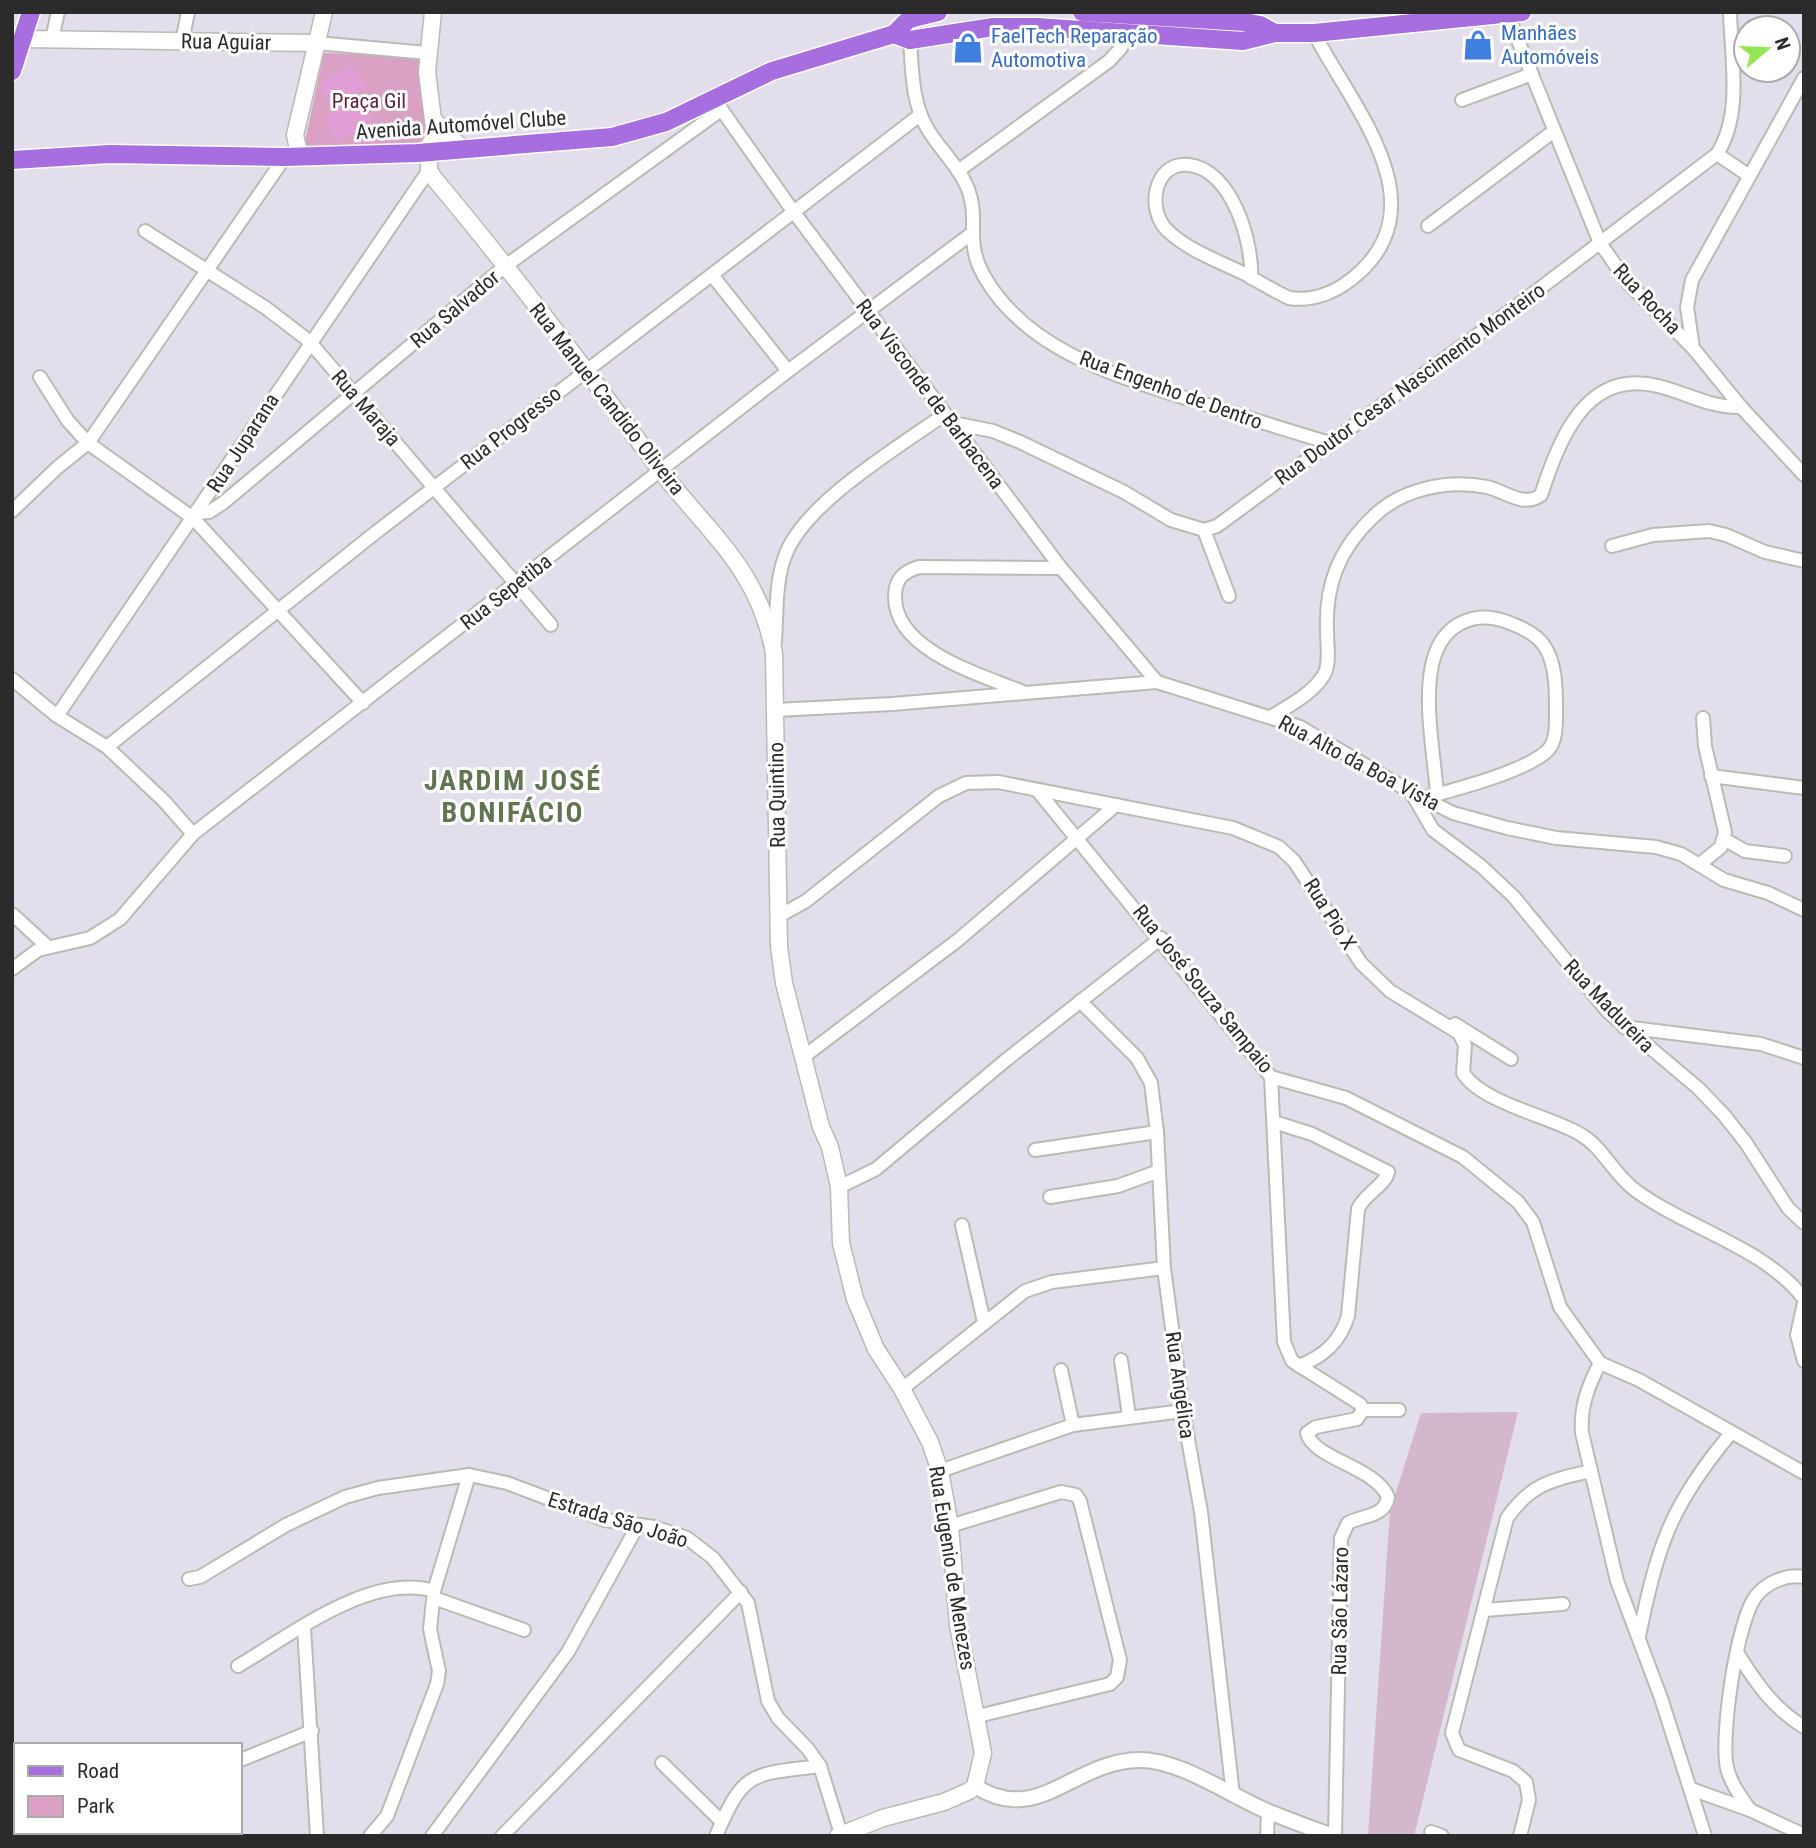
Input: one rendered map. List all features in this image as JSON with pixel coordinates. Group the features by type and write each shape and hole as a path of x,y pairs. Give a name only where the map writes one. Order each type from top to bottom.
{"main road":[{"path":"12,71 31,12"},
{"path":"306,156 298,149 295,135 324,12"},
{"path":"426,158 432,143 435,121 427,53 433,12"},
{"name":"Avenida Automóvel Clube","path":"902,37 909,15 938,12"},
{"name":"Avenida Automóvel Clube","path":"1082,12 1142,16 1246,17 1275,33"},
{"name":"Avenida Automóvel Clube","path":"18,157 110,154 426,158 466,150 612,137 718,105 810,57 902,37 1037,20 1128,33 1243,41 1275,33 1314,33 1515,13"},
{"path":"1128,33 1133,23 1142,16"},
{"name":"Rua Aguiar","path":"24,40 317,43"},
{"path":"435,121 443,133 466,150"},
{"name":"Rua Manuel Candido Oliveira","path":"426,158 504,267 586,369 660,470 747,576 769,624 774,653"},
{"name":"Rua Quintino","path":"774,653 779,915 784,983 802,1058 821,1127 830,1147 839,1187 841,1243"},
{"name":"Rua Eugenio de Menezes","path":"841,1243 865,1326 930,1442 940,1471 950,1526 958,1625 984,1752 975,1786"},
{"path":"840,1835 883,1818 944,1802 975,1786"}],"street":[{"path":"52,39 58,12"},
{"path":"182,42 188,12"},
{"path":"1730,12 1732,115 1724,143 1717,154 1748,174"},
{"name":"Rua Rocha","path":"1515,13 1532,74 1600,243 1628,283 1693,348 1741,407 1804,475"},
{"path":"1243,41 1246,17"},
{"path":"958,171 1109,61 1121,48 1128,33"},
{"path":"1251,278 1249,240 1245,223 1231,200 1215,180 1190,165 1177,166 1166,171 1159,180 1154,205 1167,231 1251,278 1289,298 1305,300 1321,296 1357,274 1377,256 1388,230 1394,205 1386,166 1314,33"},
{"path":"902,37 920,115"},
{"name":"Rua Aguiar","path":"317,43 427,53"},
{"path":"1462,100 1532,74"},
{"path":"1693,348 1687,307 1692,281 1748,174 1804,78"},
{"name":"Rua Visconde de Barbacena","path":"718,105 867,311 1061,568 1157,682"},
{"name":"Rua Salvador","path":"194,516 215,509 504,267 718,105"},
{"name":"Rua Engenho de Dentro","path":"920,115 958,171 972,206 971,234 976,261 993,292 1018,320 1049,342 1118,376 1330,443"},
{"name":"Rua Progresso","path":"107,747 434,487 920,115"},
{"path":"1428,226 1554,131"},
{"name":"Rua Doutor Cesar Nascimento Monteiro","path":"1204,530 1227,520 1717,154"},
{"path":"267,157 275,174"},
{"path":"13,510 88,443 285,157"},
{"name":"Rua Juparana","path":"57,716 194,516 426,158"},
{"name":"Rua Maraja","path":"145,231 209,271 309,341 551,625"},
{"name":"Rua Sepetiba","path":"12,969 48,947 90,938 120,919 193,834 788,371 971,234"},
{"path":"712,275 788,371"},
{"path":"40,377 68,421 88,443 194,516 363,703"},
{"path":"1272,716 1304,695 1325,672 1329,582 1352,540 1390,503 1414,492 1461,484 1486,487 1519,500 1535,499 1541,495 1570,424 1594,397 1611,389 1656,385 1710,405 1741,407"},
{"path":"949,418 1020,442 1124,492 1171,520 1204,530 1229,596"},
{"name":"Rua Quintino","path":"774,653 778,585 784,558 794,536 838,492 949,418"},
{"path":"1612,546 1653,534 1709,531 1726,534 1765,552 1804,561"},
{"path":"1027,694 950,661 924,646 908,632 898,615 895,589 898,579 906,571 919,567 1061,568"},
{"path":"1477,616 1495,617 1518,626 1537,638 1550,657 1556,688 1553,742 1548,750 1536,758 1484,780 1430,796 1430,688 1438,645 1450,629 1477,616"},
{"path":"12,679 57,716 107,747 155,791 193,834"},
{"name":"Rua Alto da Boa Vista","path":"776,710 1027,694 1157,682 1185,694 1272,716 1300,727 1349,753 1411,792 1430,796 1453,813 1556,838 1656,847 1681,854 1724,880 1768,893 1804,910"},
{"path":"1700,864 1721,847 1724,839 1703,718"},
{"path":"1711,776 1804,788"},
{"name":"Rua Pio X","path":"779,915 806,901 952,788 981,781 1233,828 1279,847 1307,877 1368,971 1390,991 1459,1033 1463,1039 1461,1067 1470,1082 1521,1111 1580,1134 1608,1158 1633,1189 1780,1273 1804,1301"},
{"name":"Rua José Souza Sampaio","path":"1037,790 1161,938 1271,1077 1346,1098 1464,1157 1493,1180 1533,1222 1560,1307 1600,1363"},
{"name":"Rua Madureira","path":"1411,792 1433,830 1481,866 1514,897 1580,981 1624,1027 1698,1088 1724,1115 1746,1143 1788,1208 1804,1223"},
{"path":"802,1058 958,940 1116,805"},
{"path":"1724,839 1745,851 1785,856"},
{"path":"12,914 48,947"},
{"path":"839,1187 876,1168 1161,938"},
{"name":"Rua Angélica","path":"1080,1001 1146,1070 1151,1083 1160,1171 1164,1268 1183,1411 1201,1512 1233,1795"},
{"path":"1438,1021 1457,1024 1511,1059"},
{"path":"1624,1027 1761,1044 1804,1058"},
{"path":"1271,1077 1284,1342 1292,1361 1360,1404 1363,1410"},
{"path":"1274,1122 1312,1134 1356,1157 1380,1165 1386,1168 1388,1175 1363,1198 1358,1209 1348,1316 1343,1331 1338,1340 1321,1355 1299,1366"},
{"path":"1035,1150 1157,1132"},
{"path":"1050,1197 1118,1186 1160,1171"},
{"path":"962,1225 984,1322"},
{"path":"902,1389 1012,1299 1038,1285 1164,1268"},
{"path":"1804,1301 1797,1335 1804,1361"},
{"path":"1121,1360 1129,1416"},
{"path":"1705,1836 1617,1580 1591,1471 1580,1416 1586,1394 1600,1363 1639,1380 1804,1474"},
{"path":"1061,1370 1073,1425"},
{"name":"Rua São Lázaro","path":"1334,1836 1341,1538 1348,1523 1381,1511 1388,1497 1380,1483 1315,1444 1307,1433 1316,1427 1357,1419 1363,1410 1399,1410"},
{"path":"940,1471 1073,1425 1183,1411"},
{"path":"1639,1638 1652,1573 1675,1511 1688,1486 1731,1433"},
{"path":"1520,1836 1528,1791 1520,1775 1467,1755 1459,1750 1452,1733 1507,1518 1520,1499 1553,1480 1591,1471"},
{"path":"370,1836 387,1816 437,1684 439,1671 430,1629 434,1595 469,1475"},
{"name":"Estrada São João","path":"189,1579 200,1577 286,1525 345,1497 378,1488 469,1475 488,1477 605,1520 672,1532 700,1547 741,1592 752,1615 768,1701 778,1718 808,1749 820,1766 840,1835"},
{"path":"950,1526 1061,1492 1076,1495 1080,1501 1120,1660 1117,1677 1110,1684 978,1716"},
{"path":"432,1836 568,1652 638,1525"},
{"path":"1750,1810 1732,1783 1724,1745 1742,1632 1754,1597 1766,1586 1781,1578 1804,1577"},
{"path":"238,1666 335,1610 384,1589 418,1587 524,1630"},
{"path":"502,1836 741,1592"},
{"path":"1485,1610 1563,1604"},
{"path":"304,1628 317,1836"},
{"path":"1738,1654 1759,1689 1782,1712 1804,1727"},
{"path":"243,1759 312,1731"},
{"path":"975,1786 999,1800 1024,1801 1097,1768 1119,1761 1142,1760 1163,1763 1268,1811 1334,1836"},
{"path":"662,1763 722,1822"},
{"path":"716,1836 733,1798 750,1780 778,1772 820,1766"},
{"path":"1691,1789 1750,1810 1804,1835"},
{"path":"1267,1836 1268,1811"}],"green space":[{"name":"Praça Gil","path":"324,53 420,56 435,146 303,150"}],"shaded area":[{"path":"353,65 365,87 331,106 319,84"},
{"path":"358,97 372,121 336,142 323,118"},
{"path":"1518,1412 1414,1836 1368,1836 1390,1511 1421,1413"}],"place":[{"name":"Manhães Automóveis","path":"1478,45"},
{"name":"FaelTech Reparação Automotiva","path":"968,48"}],"district":[{"name":"JARDIM JOSÉ BONIFÁCIO","path":"513,796"}]}
